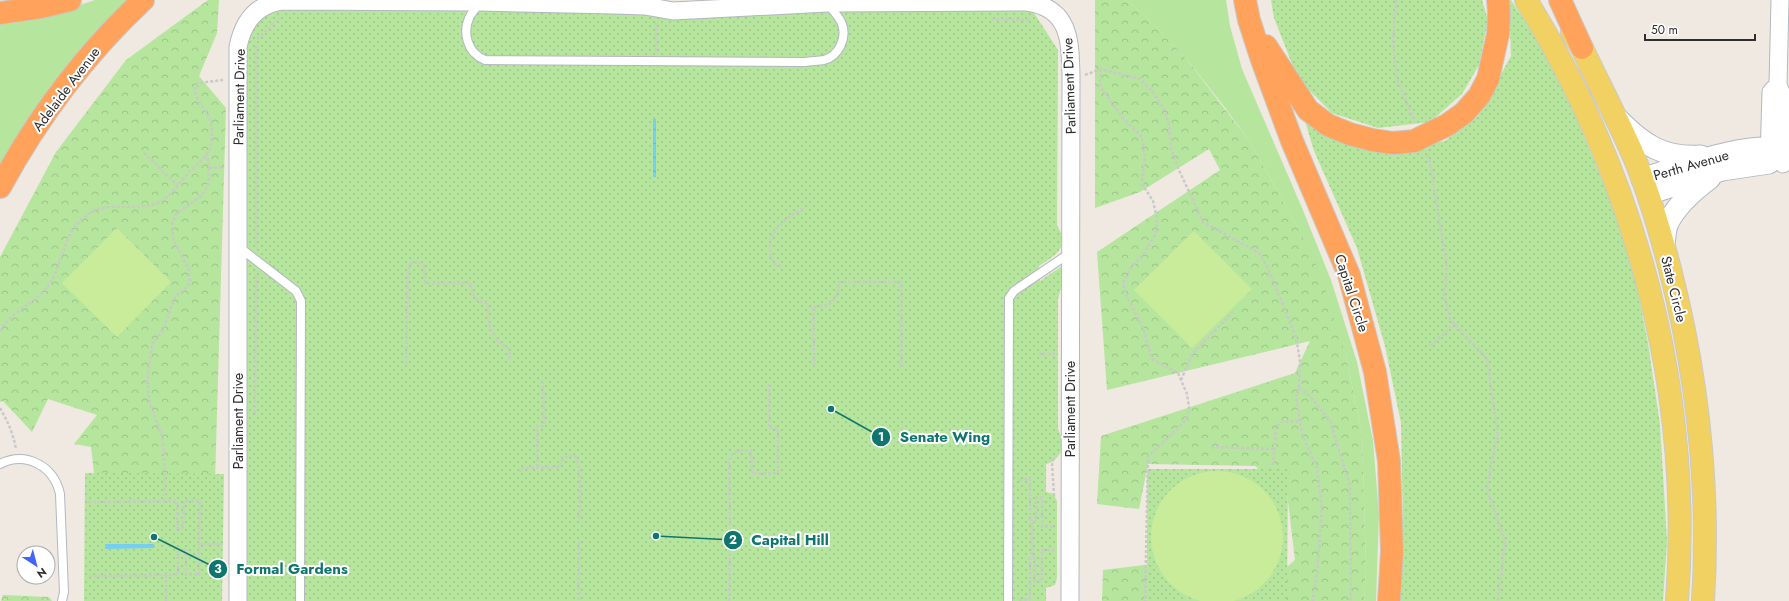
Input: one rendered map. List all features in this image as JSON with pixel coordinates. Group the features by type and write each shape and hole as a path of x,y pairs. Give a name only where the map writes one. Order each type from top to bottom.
{"highway":[{"path":"0,13 36,8 70,0"},
{"name":"Adelaide Avenue","path":"0,187 37,124 64,87 94,51 143,0"},
{"path":"1247,10 1308,110 1328,126 1350,134 1393,143 1414,141 1453,121 1464,113 1479,96 1488,79 1497,42 1499,13 1498,0"},
{"path":"1560,0 1582,48"},
{"name":"Capital Circle","path":"1247,10 1292,141 1349,275 1375,372 1389,460 1392,551 1389,601"}],"main road":[{"name":"State Circle","path":"1526,0 1560,57 1578,93 1620,195 1637,246 1648,288 1662,352 1671,406 1677,468 1679,526 1677,601"},
{"name":"State Circle","path":"1553,0 1582,48 1616,118 1645,187 1664,244 1679,304 1693,375 1701,436 1705,502 1705,568 1703,601"},
{"name":"Perth Avenue","path":"1620,195 1645,187"}],"street":[{"path":"1780,0 1778,85 1782,95 1780,157"},
{"name":"Parliament Drive","path":"238,601 238,47 242,32 252,15 272,3 283,1 646,3 673,11 827,3 1028,2 1046,8 1057,16 1067,31 1070,40 1071,76 1070,601"},
{"path":"1616,118 1642,142 1664,152 1720,162"},
{"name":"Perth Avenue","path":"1645,187 1720,162 1780,157"},
{"path":"1664,244 1667,226 1673,214 1720,162"}],"lane":[{"path":"480,2 470,16 466,35 472,50 478,57 485,60 805,62 825,60 834,55 843,36 841,23 827,3"},
{"path":"238,246 296,291 301,301 300,601"},
{"path":"1012,600 1009,298 1014,291 1071,253"},
{"path":"0,464 17,459 31,460 43,466 52,475 58,487 64,592 62,601"}],"path":[{"path":"1396,0 1393,42 1397,79 1430,163 1447,267 1444,294 1450,319 1488,359 1498,436 1487,489 1505,541 1498,601"},
{"path":"255,419 256,40 281,17 284,17"},
{"path":"656,20 656,61"},
{"path":"1080,76 1085,76 1101,69 1140,79 1152,91 1164,109 1169,125 1172,148 1178,168 1203,222 1259,253 1267,266 1296,337 1300,360 1299,388 1296,397 1302,434 1316,468 1322,510 1313,601"},
{"path":"1101,69 1100,86 1122,116 1142,137 1145,158 1142,180 1144,188 1154,201 1157,223 1150,245 1126,274 1123,283 1124,293 1143,328 1152,359 1178,373 1187,394 1189,407 1188,415 1184,422 1148,457 1145,601"},
{"path":"0,331 13,316 45,290 58,264 65,244 74,227 83,218 106,206 149,206 164,199 209,150 213,132 209,116 195,93 196,86 203,81 256,78"},
{"path":"165,501 164,447 162,436 150,403 148,383 150,360 152,344 163,330 175,298 188,286 190,281 189,270 173,239 172,224 176,214 200,197 208,186 209,174 207,152"},
{"path":"144,153 177,185"},
{"path":"781,266 773,263 770,247 772,235 790,216 805,207"},
{"path":"406,364 408,271 410,264 416,262 420,262 424,266 425,283 471,283 475,299 482,303 488,303 488,322 492,334 499,343 509,350 510,362"},
{"path":"814,366 813,307 828,305 834,301 837,296 839,282 901,282 901,369"},
{"path":"1181,380 1192,354 1234,312"},
{"path":"1430,346 1454,323"},
{"path":"1040,352 1040,354 1055,354"},
{"path":"537,467 537,426 544,426 543,379"},
{"path":"730,525 730,457 738,451 751,450 752,474 778,473 778,428 769,428 769,384"},
{"path":"1299,388 1310,396 1330,421 1350,486 1351,601"},
{"path":"0,408 10,424 14,435 17,459"},
{"path":"1273,465 1276,426 1282,422 1300,422"},
{"path":"1211,447 1274,449"},
{"path":"520,472 520,468 560,467 564,458 570,455 575,456 578,461 579,521"},
{"path":"1052,462 1053,494"},
{"path":"1012,600 1030,599 1030,557 1032,557 1030,479 1015,480"},
{"path":"1032,521 1036,521 1036,498 1043,498 1042,527 1055,527"},
{"path":"88,502 177,501 176,528 183,528 184,501 200,501 199,575 186,575 186,550 178,550 178,575 89,576"},
{"path":"579,542 579,601"},
{"path":"199,544 238,544"},
{"path":"729,601 730,544"},
{"path":"1032,557 1035,557 1035,581 1042,580 1042,550 1055,550"},
{"path":"166,575 166,601"}],"green space":[{"path":"95,0 130,0 0,169 0,21 65,10"},
{"path":"208,0 219,0 217,33 199,76 226,108 215,481 95,482 91,447 74,444 97,415 48,399 32,432 3,401 0,402 0,257 56,152 126,60"},
{"path":"1095,0 1126,0 1143,14 1185,57 1250,142 1296,224 1320,272 1346,356 1362,434 1366,569 1364,601 1211,601 1252,597 1295,560 1287,493 1255,466 1148,464 1139,509 1097,504 1101,436 1295,373 1310,341 1107,390 1097,252 1220,170 1209,149 1140,192 1095,208"},
{"path":"1126,0 1226,0 1230,26 1242,69 1302,208 1331,280 1357,362 1373,441 1379,514 1376,601 1364,601 1366,569 1362,434 1346,356 1296,224 1250,142 1223,105 1185,57 1143,14"},
{"path":"1271,0 1482,0 1488,20 1479,65 1462,94 1430,122 1378,128 1332,113 1298,79 1274,18"},
{"path":"1509,0 1511,0 1536,38 1572,107 1628,243 1648,343 1660,424 1667,541 1663,601 1399,601 1403,520 1401,423 1385,346 1357,248 1314,151 1305,121 1336,141 1384,152 1445,141 1478,116 1511,56"},
{"path":"1027,2 1058,50 1057,225 1062,234 1062,242 1059,251 1039,266 1040,281 1062,266 1063,282 1058,299 1058,430 1063,443 1057,458 1046,464 1046,492 1054,494 1057,501 1057,578 1055,585 1046,588 1046,601 239,601 238,47 267,5 613,13"},
{"path":"117,228 171,282 117,337 62,283"},
{"path":"1194,231 1252,289 1192,348 1134,290"},
{"path":"1147,469 1288,469 1287,601 1147,601"},
{"path":"1223,471 1242,476 1254,482 1264,490 1272,500 1278,512 1282,524 1282,550 1278,562 1272,574 1264,584 1254,592 1242,598 1230,602 1211,603 1192,598 1180,592 1170,584 1162,574 1156,562 1152,550 1151,531 1156,512 1162,500 1170,490 1180,482 1192,476 1204,472"},
{"path":"85,473 224,474 222,601 84,601"},
{"path":"1152,564 1191,601 1102,601 1103,570"},
{"path":"3,595 49,597 52,601 1,601"}],"water":[{"path":"653,119 656,119 656,177 653,177"},
{"path":"105,544 154,544 154,548 105,549"}],"place":[{"name":"Senate Wing","path":"831,409"},
{"name":"Capital Hill","path":"656,536"},
{"name":"Formal Gardens","path":"154,537"}]}
